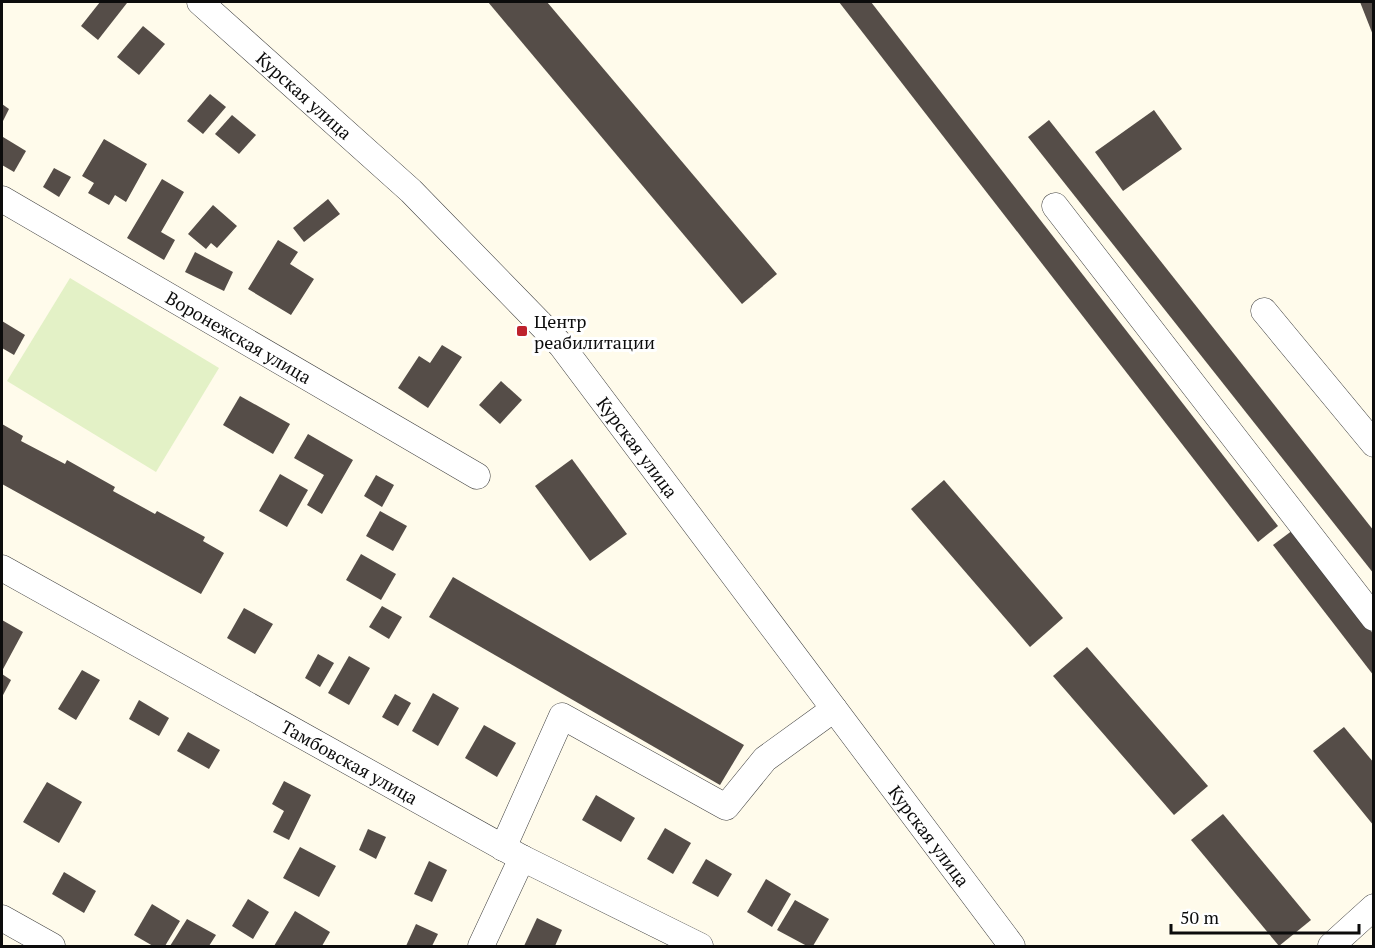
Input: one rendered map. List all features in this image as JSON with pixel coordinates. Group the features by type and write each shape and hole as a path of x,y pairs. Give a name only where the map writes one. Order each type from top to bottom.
{"street":[{"name":"Курская улица","path":"200,2 411,191 561,345 1012,946"},
{"name":"Воронежская улица","path":"2,199 477,476"},
{"path":"1055,206 1374,618"},
{"path":"1263,311 1374,444"},
{"name":"Тамбовская улица","path":"2,568 512,853 700,946"},
{"path":"481,946 562,716 726,807 765,759 834,709"},
{"path":"1331,946 1374,907"},
{"path":"2,918 52,946"}],"green space":[{"path":"70,278 219,368 156,472 7,381"}],"building":[{"path":"100,2 127,3 98,40 81,26"},
{"path":"488,2 547,2 777,274 742,304"},
{"path":"839,2 871,2 1278,526 1258,542"},
{"path":"1360,2 1374,2 1374,35 1373,35"},
{"path":"143,26 165,44 139,75 117,57"},
{"path":"210,94 226,107 203,134 187,121"},
{"path":"2,104 9,109 2,123"},
{"path":"1154,110 1182,149 1123,191 1095,152"},
{"path":"232,115 256,135 239,154 215,134"},
{"path":"1049,120 1374,531 1374,574 1028,137"},
{"path":"3,137 26,151 14,172 2,165"},
{"path":"104,139 147,164 126,202 115,195 109,205 88,193 94,183 82,176"},
{"path":"54,168 71,177 59,197 43,187"},
{"path":"162,179 184,192 161,232 175,240 164,260 127,238"},
{"path":"328,199 340,214 304,242 293,228"},
{"path":"213,205 237,226 217,248 211,243 206,249 188,234"},
{"path":"278,240 298,252 290,264 314,279 291,315 248,289"},
{"path":"195,252 233,272 224,291 185,272"},
{"path":"2,321 25,335 14,355 2,348"},
{"path":"442,345 462,357 428,408 398,388 419,356 430,363"},
{"path":"501,381 522,400 500,424 479,405"},
{"path":"240,396 290,424 273,454 223,425"},
{"path":"2,424 23,436 21,441 65,464 67,460 115,487 113,491 205,537 203,541 224,553 201,594 2,484"},
{"path":"308,434 353,460 322,514 307,505 324,475 294,458"},
{"path":"572,459 627,534 590,561 535,486"},
{"path":"280,474 308,490 287,527 259,511"},
{"path":"376,475 394,485 382,507 364,496"},
{"path":"944,480 1063,618 1030,647 911,509"},
{"path":"380,511 407,526 393,551 366,536"},
{"path":"1293,530 1374,635 1374,676 1273,545"},
{"path":"361,554 396,574 381,600 346,580"},
{"path":"453,577 744,745 720,785 429,617"},
{"path":"382,606 402,617 389,639 369,627"},
{"path":"244,608 273,624 255,654 227,638"},
{"path":"2,620 23,632 2,671"},
{"path":"1087,647 1208,786 1174,815 1053,676"},
{"path":"318,654 334,663 320,687 305,678"},
{"path":"349,656 370,668 349,705 328,693"},
{"path":"82,670 100,680 76,720 58,709"},
{"path":"2,674 11,680 2,697"},
{"path":"433,693 459,708 438,746 412,731"},
{"path":"395,694 411,703 398,726 382,717"},
{"path":"139,700 169,718 159,736 129,719"},
{"path":"484,725 516,743 497,777 465,758"},
{"path":"1344,727 1374,763 1374,826 1313,751"},
{"path":"188,732 220,750 209,769 177,751"},
{"path":"284,781 311,795 289,840 273,832 284,811 272,804"},
{"path":"47,782 82,802 59,843 23,822"},
{"path":"596,795 635,818 621,842 582,820"},
{"path":"1223,814 1311,920 1279,946 1191,840"},
{"path":"665,828 691,843 673,874 647,859"},
{"path":"368,829 386,837 376,859 359,850"},
{"path":"300,847 336,866 319,897 283,878"},
{"path":"706,859 732,874 718,897 692,883"},
{"path":"429,861 447,870 432,902 414,894"},
{"path":"64,872 96,891 84,913 52,894"},
{"path":"766,879 791,894 772,927 747,912"},
{"path":"248,899 269,912 253,939 232,926"},
{"path":"795,900 829,919 813,946 807,946 777,930"},
{"path":"152,904 180,921 165,946 153,946 134,935"},
{"path":"295,911 330,932 322,946 274,946"},
{"path":"537,918 562,930 555,946 524,946"},
{"path":"187,919 216,935 209,946 170,946"},
{"path":"416,924 438,934 432,946 406,946"}],"place":[{"name":"Центр реабилитации","path":"522,331"}]}
